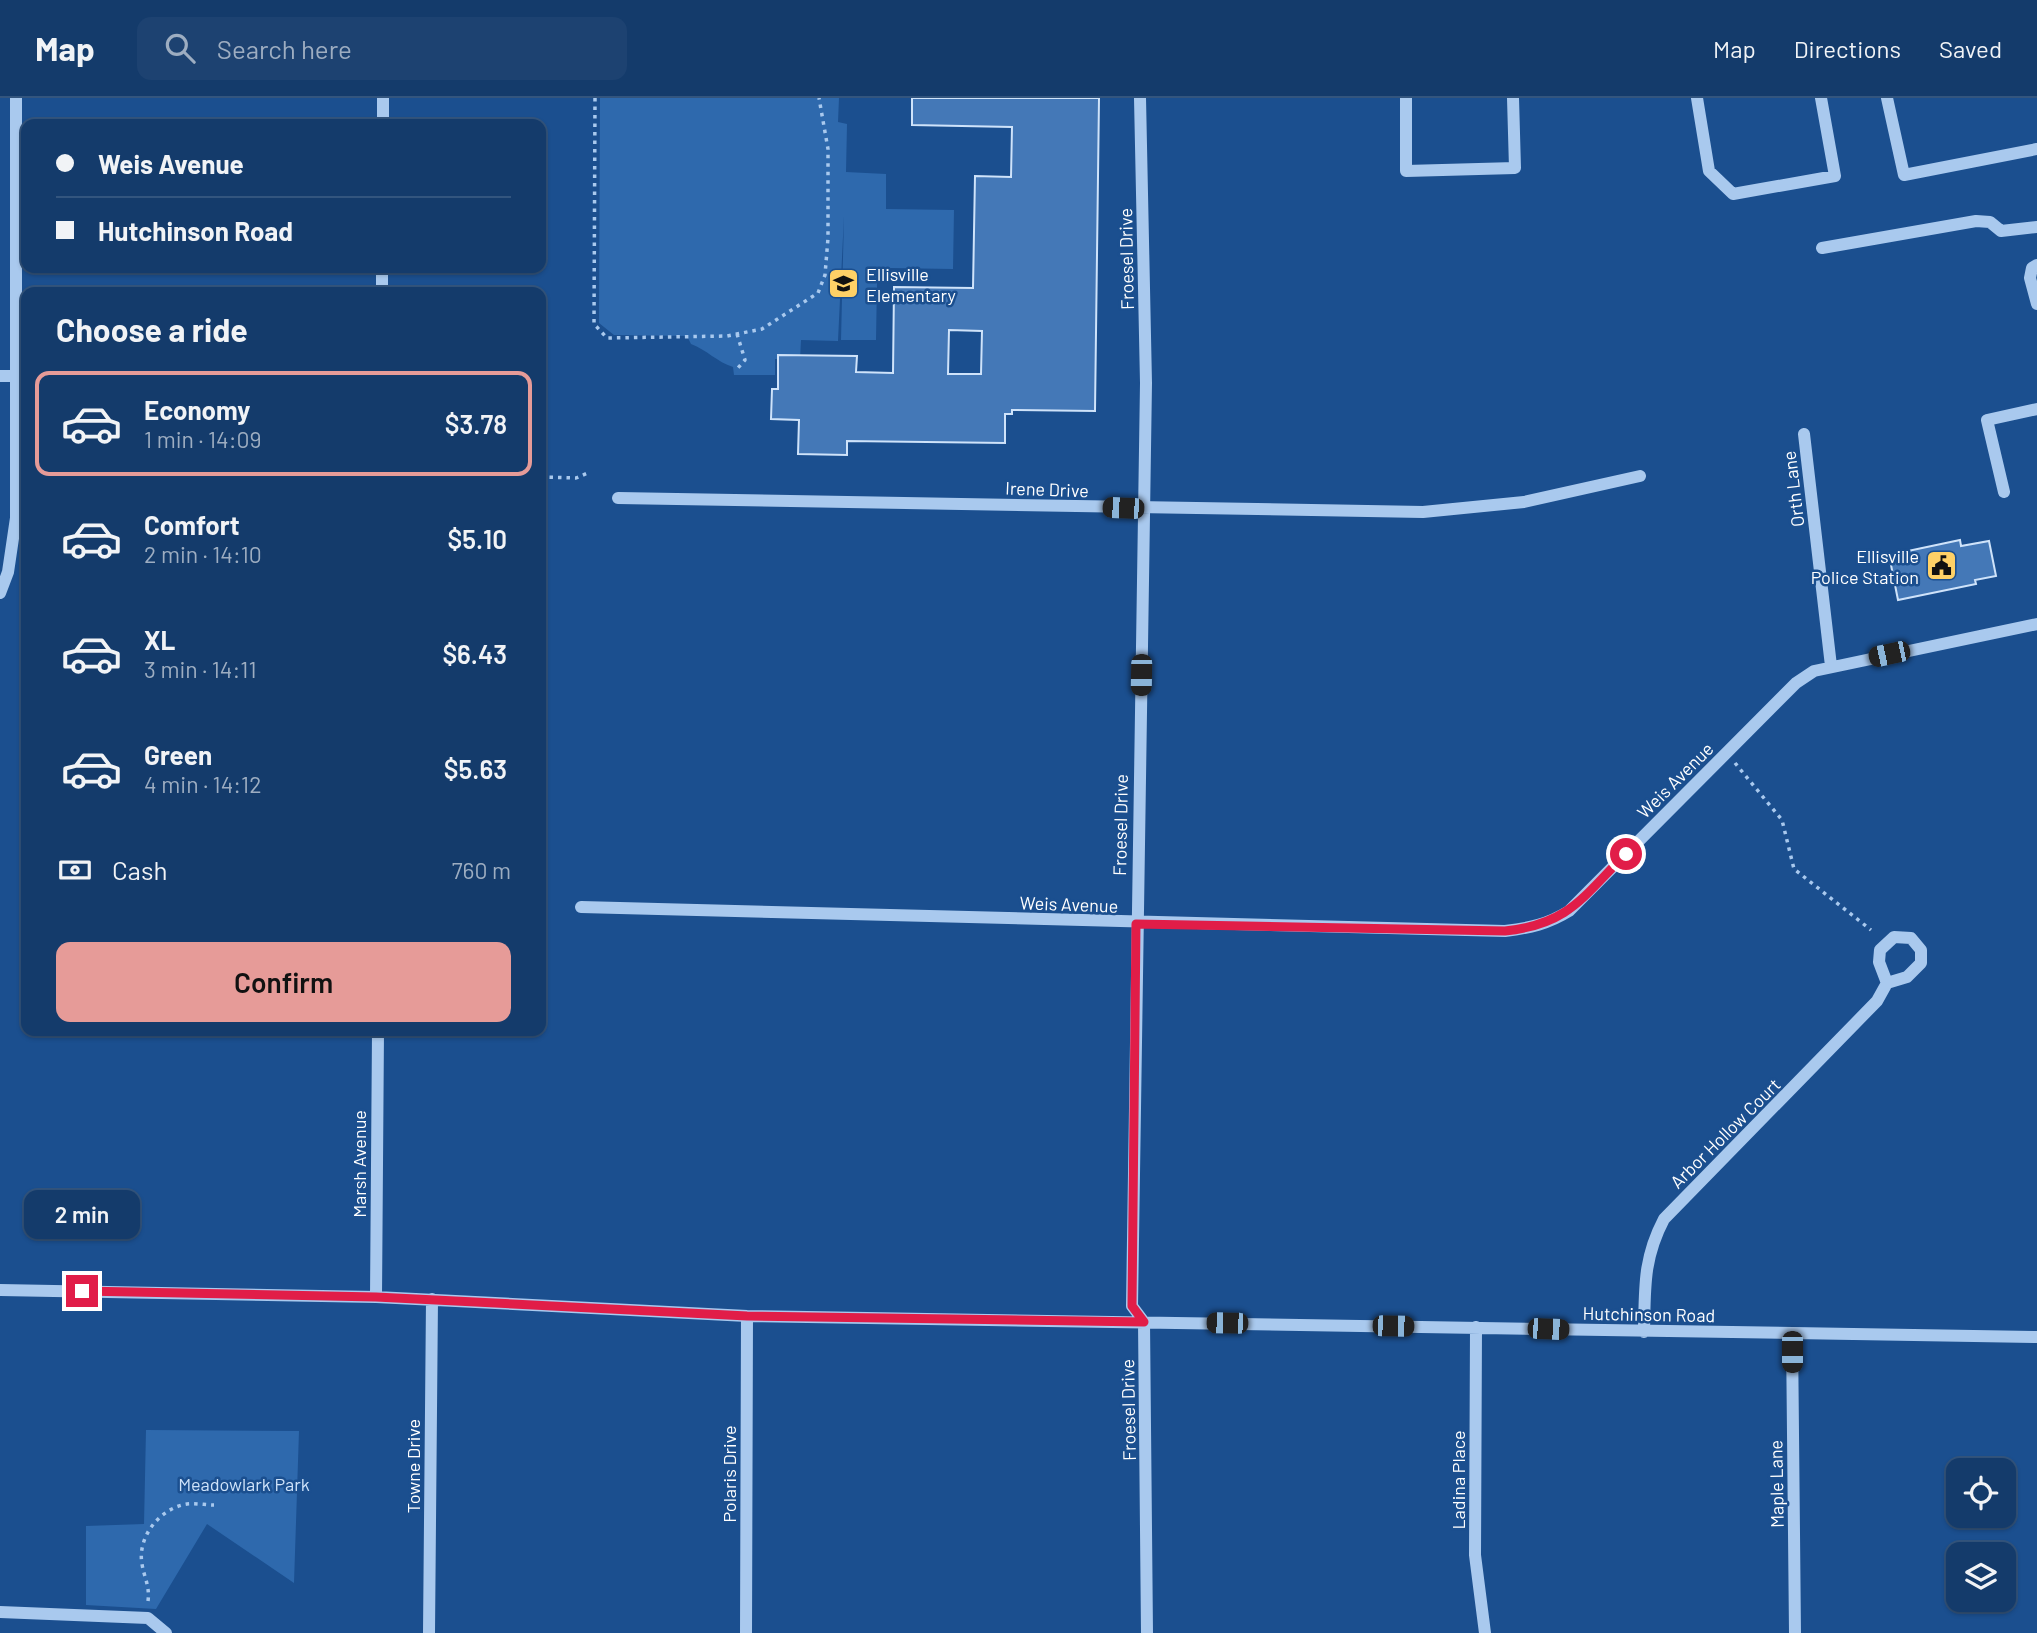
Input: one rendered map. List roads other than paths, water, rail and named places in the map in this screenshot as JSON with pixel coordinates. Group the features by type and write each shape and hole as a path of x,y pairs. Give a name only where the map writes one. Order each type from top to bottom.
{"street":[{"path":"0,593 8,572 16,518 16,98"},
{"path":"383,98 383,119"},
{"name":"Froesel Drive","path":"1140,98 1146,383 1132,1306 1144,1322 1147,1633"},
{"path":"1406,98 1406,171 1515,168 1513,98"},
{"path":"1697,98 1709,171 1733,194 1835,176 1821,98"},
{"path":"1886,98 1904,175 2037,149"},
{"path":"1822,248 1976,221 1990,222 2001,230 2037,227"},
{"path":"2037,265 2032,268 2031,278 2037,304"},
{"path":"0,376 15,376"},
{"path":"2004,492 1987,420 2037,409"},
{"name":"Orth Lane","path":"1804,434 1831,666"},
{"name":"Irene Drive","path":"618,498 1423,512 1524,502 1640,476"},
{"name":"Weis Avenue","path":"581,907 1136,924 1505,931 1552,922 1569,911 1796,683 1814,671 2037,624"},
{"name":"Arbor Hollow Court","path":"1644,1332 1644,1270 1651,1244 1664,1219 1877,1001 1887,983"},
{"name":"Marsh Avenue","path":"376,1297 378,1036"},
{"name":"Hutchinson Road","path":"0,1290 376,1297 747,1316 2037,1338"},
{"name":"Towne Drive","path":"429,1633 432,1299"},
{"name":"Polaris Drive","path":"747,1316 747,1633"},
{"name":"Ladina Place","path":"1476,1327 1475,1555 1485,1633"},
{"name":"Maple Lane","path":"1792,1334 1795,1633"},
{"path":"0,1612 133,1616 148,1618 161,1628"}],"place":[{"name":"Ellisville Elementary","path":"843,284"},
{"name":"Ellisville Police Station","path":"1942,566"}],"park label":[{"name":"Meadowlark Park","path":"244,1484"}]}
